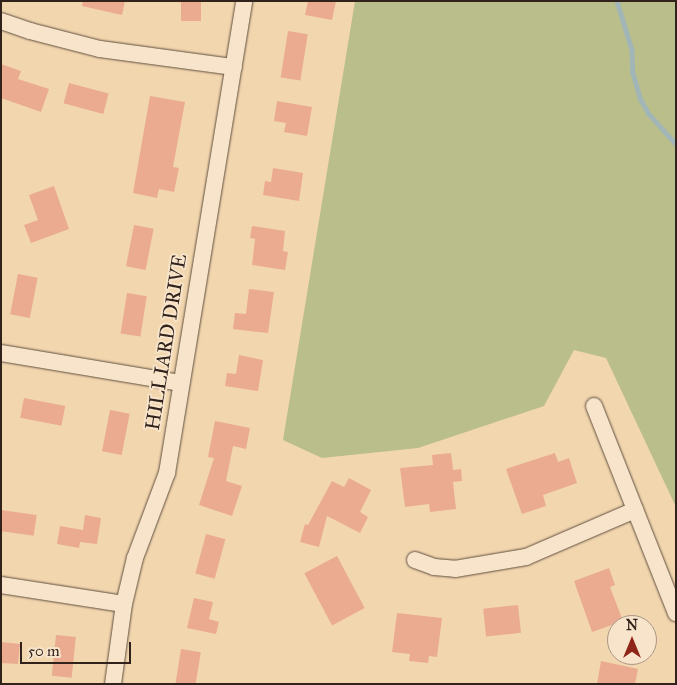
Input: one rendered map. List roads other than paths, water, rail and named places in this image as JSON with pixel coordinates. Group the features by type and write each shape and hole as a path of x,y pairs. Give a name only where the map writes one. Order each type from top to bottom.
{"street":[{"name":"HILLIARD DRIVE","path":"113,684 124,604 135,558 163,488 244,1"},
{"path":"1,21 30,31 100,49 234,67"},
{"path":"1,353 180,383"},
{"path":"594,406 676,613"},
{"path":"415,560 434,567 455,569 526,557 635,510"},
{"path":"1,585 124,604"}],"waterway":[{"path":"617,1 632,50 633,73 640,98 649,114 676,144"}]}
